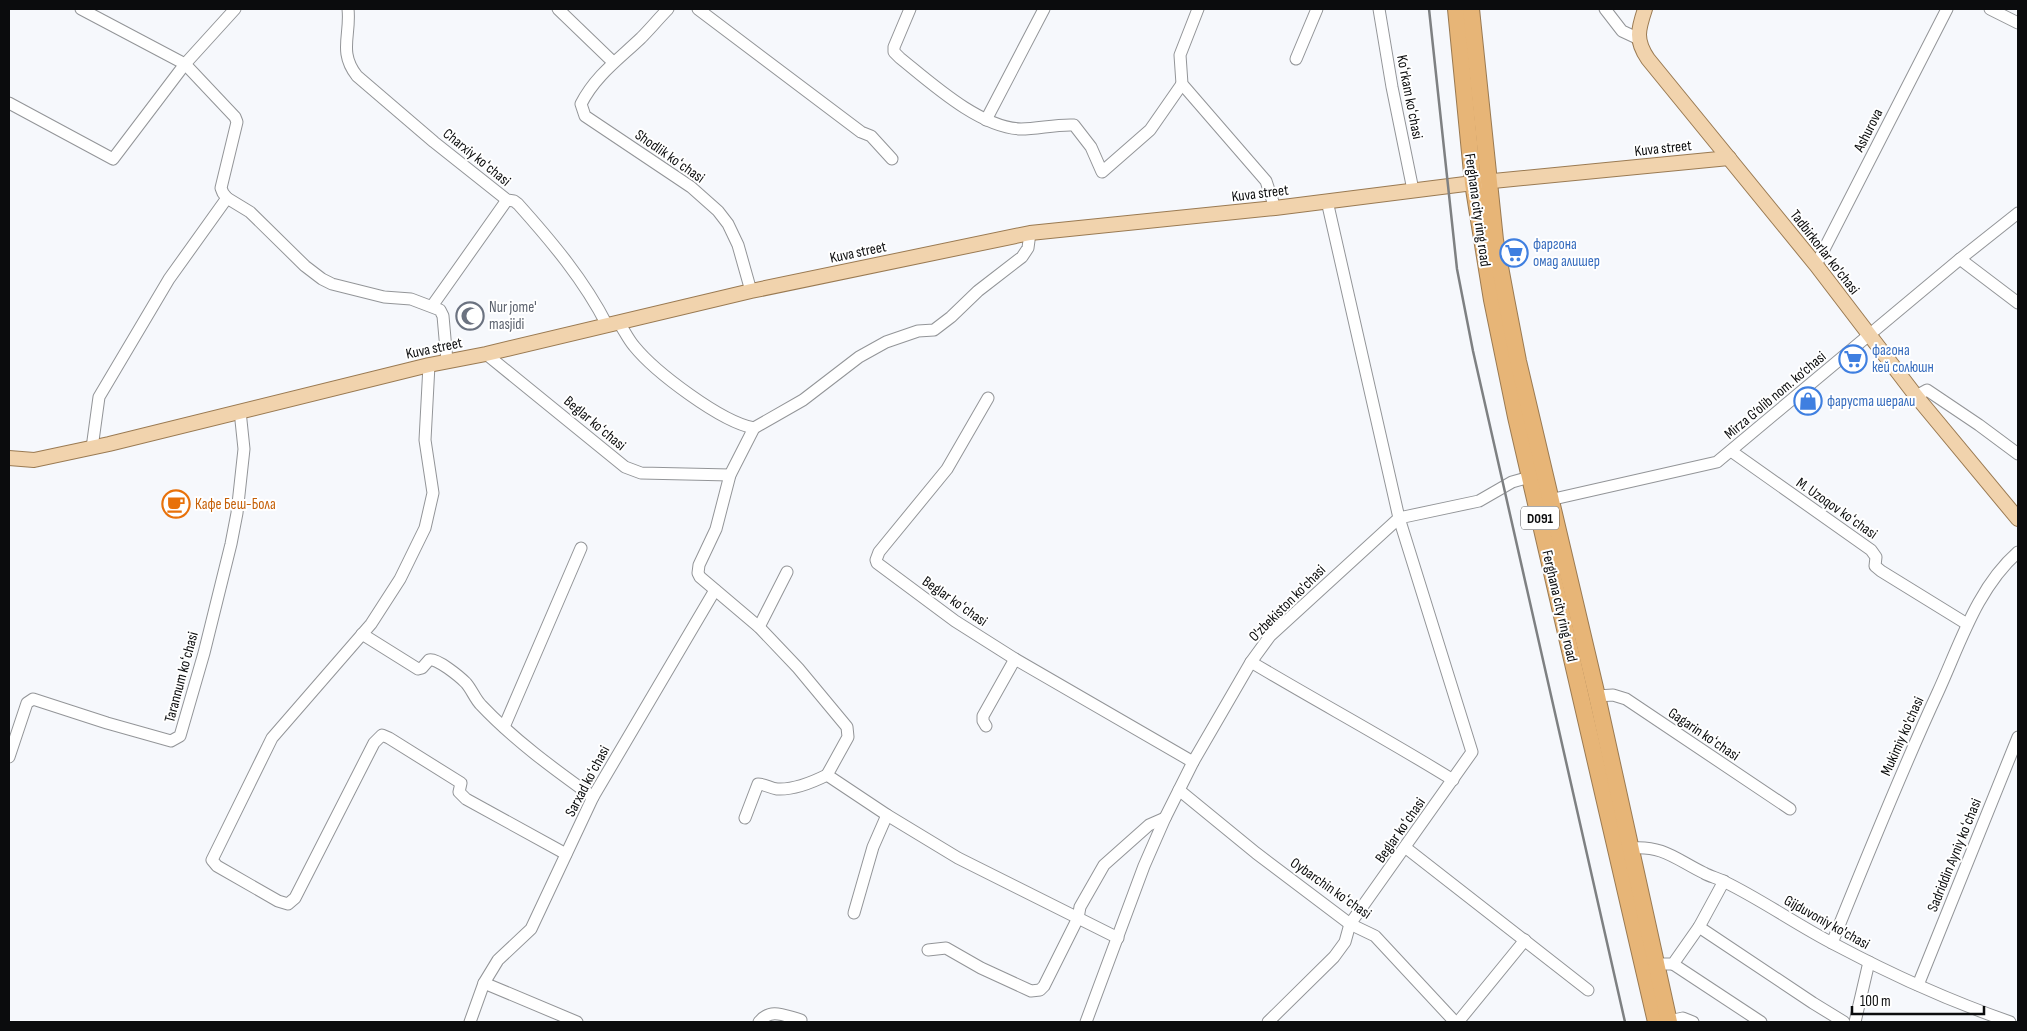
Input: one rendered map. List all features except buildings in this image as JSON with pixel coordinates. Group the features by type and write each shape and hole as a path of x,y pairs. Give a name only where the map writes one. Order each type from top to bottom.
{"highway":[{"name":"Ferghana city ring road","path":"1456,9 1481,182 1495,240 1544,502 1665,1022"},
{"name":"Ferghana city ring road","path":"1471,9 1481,182 1492,300 1530,477 1544,502 1597,696 1656,964 1665,1022"}],"main road":[{"path":"1637,38 1645,9"},
{"name":"Tadbirkorlar ko'chasi","path":"1637,38 1648,59 1816,265 1916,396 2018,519"},
{"name":"Kuva street","path":"9,458 34,460 92,448 429,365 486,354 751,291 1030,233 1275,208 1481,182 1729,158"}],"street":[{"path":"81,9 185,64 237,119 222,188 227,198 250,212 305,266 322,279 332,284 375,295 411,300 440,310 443,316 447,362"},
{"path":"9,103 113,159 185,64 235,9"},
{"name":"Charxiy koʻchasi","path":"348,9 346,52 348,62 357,76 506,200 514,201 518,204 567,261 595,302 634,346 684,390 744,427 754,428"},
{"path":"558,9 612,62"},
{"name":"Shodlik koʻchasi","path":"668,9 641,38 612,62 587,92 581,104 585,116 691,187 718,211 728,224 738,245 751,291"},
{"path":"698,9 861,132 871,136 892,159"},
{"path":"910,9 895,41 894,52 945,95 993,124 1020,129 1074,125 1092,147 1102,172 1150,130 1182,84"},
{"path":"986,120 1044,9"},
{"path":"1198,9 1180,55 1182,84 1266,181 1275,208"},
{"path":"1296,59 1317,9"},
{"name":"Koʻrkam koʻchasi","path":"1379,9 1413,190"},
{"name":"Tadbirkorlar ko'chasi","path":"1605,9 1622,31 1637,38"},
{"name":"Ashurova","path":"1816,265 1947,9"},
{"path":"1990,9 2018,23"},
{"path":"92,448 99,397 169,280 227,198"},
{"path":"432,306 506,200"},
{"path":"1328,200 1399,518 1480,501 1512,482 1530,477"},
{"name":"Mirza G‘olib nom. ko‘chasi","path":"1544,502 1713,463 1731,451 1960,259 2018,213"},
{"path":"745,818 758,784 778,789 790,788 814,782 827,775 847,740 849,731 798,668 759,628 700,577 698,569 716,529 730,475 754,428 802,400 859,357 886,342 918,331 934,330 951,318 978,291 1022,257 1028,248 1030,233"},
{"path":"1960,259 2018,302"},
{"name":"Beglar koʻchasi","path":"486,354 625,467 633,471 641,473 730,475"},
{"path":"429,365 424,440 433,493 425,528 400,579 371,624 272,738 212,860 217,866 278,901 288,904 295,898 374,743 382,735 461,782 459,792 466,799 566,854"},
{"path":"1916,396 1927,390 2018,454"},
{"name":"Beglar koʻchasi","path":"988,398 947,469 879,552 876,560 881,567 955,620 1015,659 1193,762"},
{"name":"Tarannum koʻchasi","path":"9,757 26,703 33,699 171,741 180,736 206,644 237,513 244,449 240,411"},
{"name":"M. Uzoqov koʻchasi","path":"1731,451 1871,550 1876,557 1875,566 1967,624"},
{"name":"O'zbekiston ko'chasi","path":"1086,1022 1144,866 1165,818 1193,762 1251,662 1270,636 1399,518"},
{"name":"Beglar koʻchasi","path":"1268,1022 1334,957 1345,942 1350,924 1406,848 1472,752 1399,518"},
{"path":"504,726 581,548"},
{"name":"Mukimiy ko'chasi","path":"1832,943 1914,742 1967,624 1992,583 2018,552"},
{"path":"759,628 786,572"},
{"name":"Sarxad koʻchasi","path":"470,1022 484,983 498,960 531,929 593,797 715,590"},
{"path":"362,634 414,668 422,668 429,660 435,660 466,683 479,704 550,766 593,797"},
{"path":"986,726 983,716 1015,659"},
{"path":"1251,662 1332,710 1390,741 1453,780"},
{"name":"Gagarin koʻchasi","path":"1597,696 1613,695 1626,699 1790,809"},
{"name":"Sadriddin Ayniy koʻchasi","path":"1918,985 2018,737"},
{"path":"827,775 887,815 958,858 1118,938"},
{"name":"Oybarchin koʻchasi","path":"1179,790 1256,853 1350,924 1375,936 1456,1022"},
{"path":"854,914 873,847 887,815"},
{"path":"928,950 946,948 1022,988 1037,991 1044,986 1078,918 1080,907 1104,865 1149,825 1165,818"},
{"name":"Gijduvoniy ko'chasi","path":"1631,848 1645,847 1658,849 1704,874 1724,881 1869,962 1984,1018 2010,1022"},
{"path":"1406,848 1588,990"},
{"path":"1673,964 1699,927 1724,881"},
{"path":"1699,927 1813,1004 1844,1022"},
{"path":"1456,1022 1525,940"},
{"path":"1855,1022 1869,962"},
{"path":"1656,964 1673,964 1761,1022"},
{"path":"484,983 577,1022"},
{"path":"759,1022 766,1014 772,1012 801,1020"},
{"path":"1665,1022 1683,1018 1693,1022"}],"railway":[{"path":"1429,9 1457,269 1473,351 1625,1022"}],"place":[{"name":"фаргона омад алишер","path":"1514,253"},
{"name":"Nur jome' masjidi","path":"470,316"},
{"name":"фагона кей солюшн","path":"1853,359"},
{"name":"фаруста шерали","path":"1808,401"},
{"name":"Кафе Беш-Бола","path":"176,504"}]}
